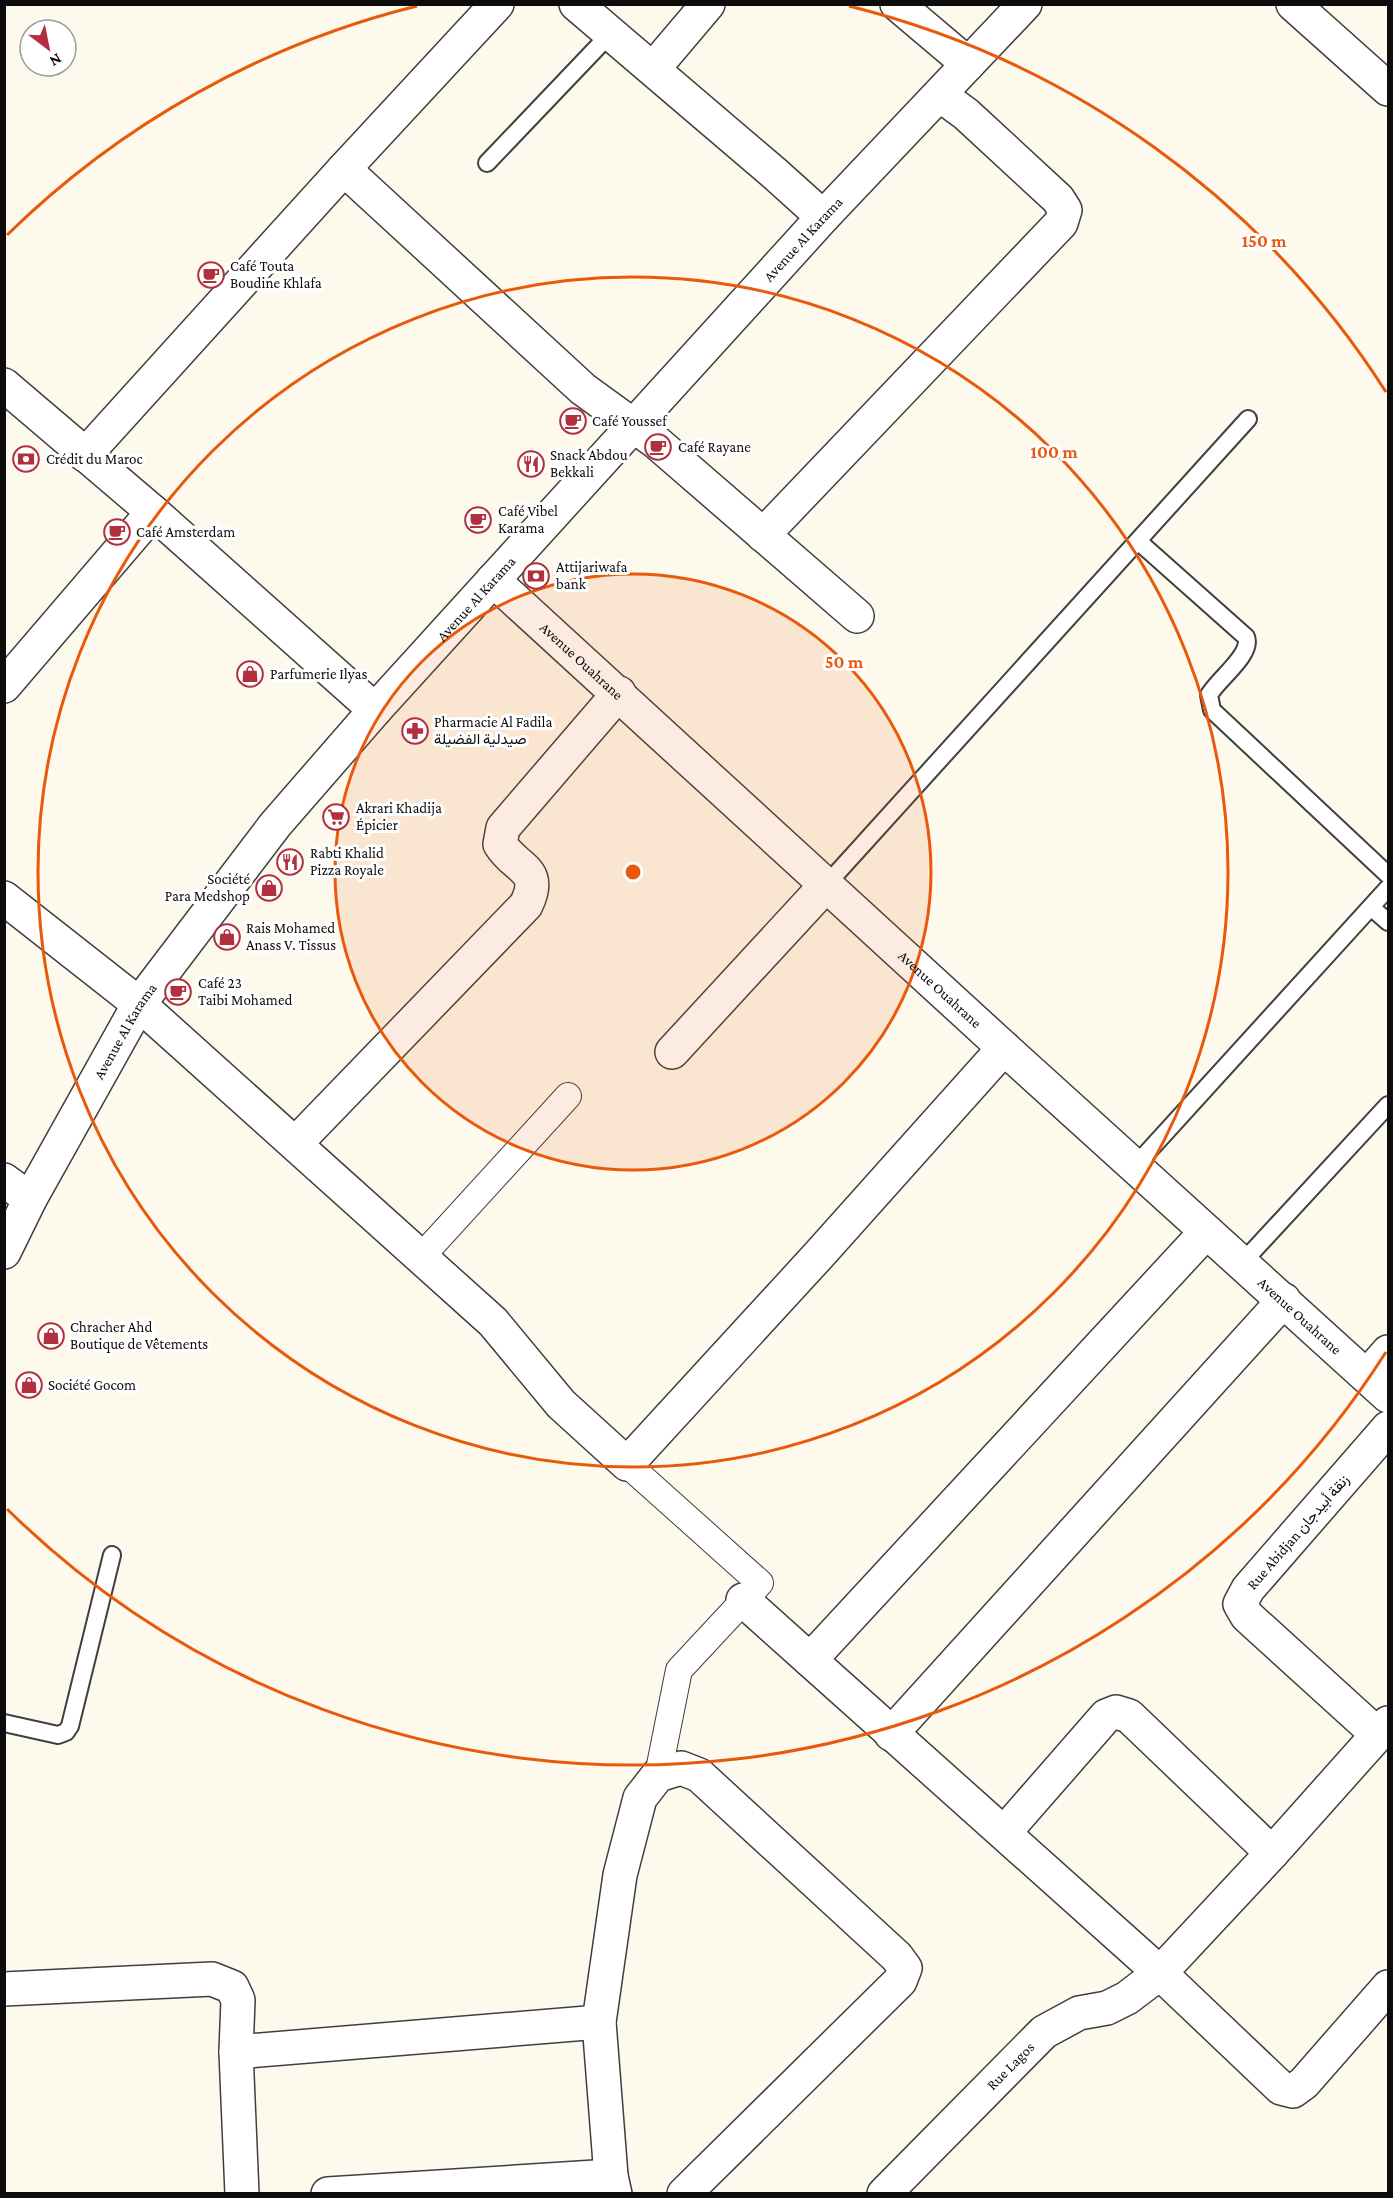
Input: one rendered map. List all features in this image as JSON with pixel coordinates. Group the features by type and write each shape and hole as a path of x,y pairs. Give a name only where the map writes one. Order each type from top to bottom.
{"street":[{"path":"85,455 497,4"},
{"path":"576,4 823,217"},
{"path":"653,69 708,4"},
{"path":"897,4 968,64"},
{"name":"Avenue Al Karama","path":"4,1252 17,1190 139,1004 275,825 375,710 823,217 1025,4"},
{"path":"1293,4 1389,89"},
{"path":"763,535 1061,224 1065,210 1058,199 966,114 940,95"},
{"path":"344,169 583,389 656,442 857,616"},
{"path":"4,385 153,512 375,710"},
{"path":"4,686 153,512"},
{"name":"Avenue Ouahrane","path":"493,580 1206,1232 1378,1386"},
{"path":"296,1143 526,905 532,893 533,881 526,870 505,852 500,844 503,828 619,693"},
{"path":"672,1052 827,884"},
{"path":"4,897 139,1004 296,1143 493,1322 561,1404 759,1583 678,1670 658,1775 640,1797 620,1875 599,2022 613,2185 328,2193"},
{"path":"627,1464 809,1266 1004,1048"},
{"path":"421,1257 568,1096"},
{"path":"810,1660 1206,1232"},
{"path":"891,1734 1284,1300"},
{"path":"1378,1386 1389,1352"},
{"name":"Rue Abidjan زنقة أبيدجان","path":"1383,1729 1247,1616 1240,1604 1248,1589 1389,1428"},
{"path":"743,1599 1160,1973 1281,2088 1293,2091 1304,2083 1389,1987"},
{"path":"1004,1833 1106,1716 1116,1712 1129,1716 1272,1853"},
{"name":"Rue Lagos","path":"884,2193 1044,2032 1079,2013 1107,2008 1127,1998 1160,1973 1383,1729"},
{"path":"658,1775 681,1768 699,1775 897,1957 905,1968 900,1981 684,2193"},
{"path":"4,1989 212,1979 232,1987 238,2000 236,2052 242,2193"},
{"path":"236,2052 599,2022"}],"lane":[{"path":"487,163 610,34"},
{"path":"827,884 1248,419"},
{"path":"1138,541 1246,637 1248,642 1245,652 1209,695 1212,710 1389,875"},
{"path":"1136,1167 1389,888"},
{"path":"1372,908 1389,922"},
{"path":"1242,1263 1389,1105"},
{"path":"4,1723 58,1735 66,1732 70,1726 112,1555"}],"place":[{"name":"Café Touta Boudine Khlafa","path":"211,275"},
{"name":"Café Youssef","path":"573,421"},
{"name":"Café Rayane","path":"658,447"},
{"name":"Crédit du Maroc","path":"26,459"},
{"name":"Snack Abdou Bekkali","path":"531,464"},
{"name":"Café Vibel Karama","path":"478,520"},
{"name":"Café Amsterdam","path":"117,532"},
{"name":"Attijariwafa bank","path":"536,576"},
{"name":"Parfumerie Ilyas","path":"250,674"},
{"name":"Pharmacie Al Fadila صيدلية الفضيلة","path":"415,731"},
{"name":"Akrari Khadija Épicier","path":"336,817"},
{"name":"Rabti Khalid Pizza Royale","path":"290,862"},
{"name":"Société Para Medshop","path":"269,888"},
{"name":"Rais Mohamed Anass V. Tissus","path":"227,937"},
{"name":"Café 23 Taibi Mohamed","path":"178,992"},
{"name":"Chracher Ahd Boutique de Vêtements","path":"51,1336"},
{"name":"Société Gocom","path":"29,1385"}]}
